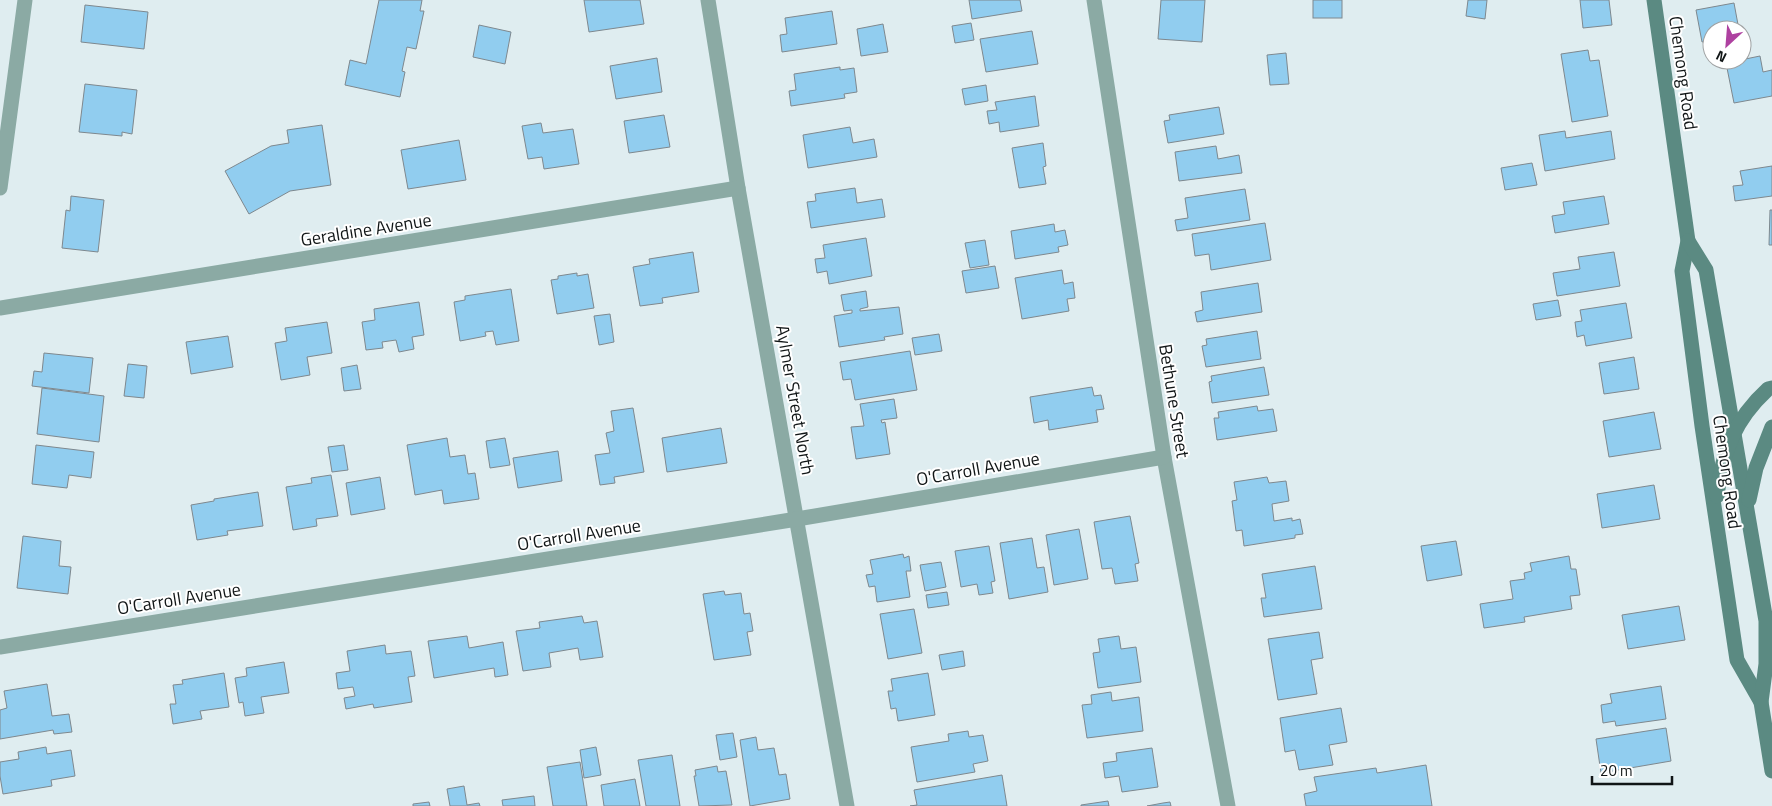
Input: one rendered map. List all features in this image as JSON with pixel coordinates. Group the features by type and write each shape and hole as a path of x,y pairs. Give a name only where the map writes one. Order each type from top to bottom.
{"main road":[{"name":"Chemong Road","path":"1654,0 1688,241 1682,271 1714,515 1737,660 1761,702 1768,725 1772,771"},
{"name":"Chemong Road","path":"1688,241 1706,270 1766,621 1766,664 1761,702"},
{"path":"1714,515 1724,456 1734,432 1746,412 1768,389 1772,388"},
{"path":"1748,509 1756,468 1772,427"}],"street":[{"path":"0,188 2,153 25,0"},
{"name":"Aylmer Street North","path":"708,0 738,188 846,806"},
{"name":"Bethune Street","path":"1094,0 1164,457 1228,806"},
{"name":"Geraldine Avenue","path":"0,308 738,188"},
{"name":"O'Carroll Avenue","path":"0,647 797,519 1164,457"}],"building":[{"path":"379,0 422,0 420,11 424,11 416,49 407,47 402,71 405,72 400,97 345,85 350,60 366,64"},
{"path":"584,0 640,0 644,24 589,32"},
{"path":"969,0 1020,0 1022,11 972,19"},
{"path":"1161,0 1205,0 1202,42 1158,39"},
{"path":"1313,0 1342,0 1342,18 1313,18"},
{"path":"1468,0 1487,0 1485,19 1466,16"},
{"path":"1580,0 1609,0 1612,25 1583,28"},
{"path":"1734,3 1737,20 1702,20 1702,42 1696,10"},
{"path":"85,5 148,12 144,49 81,42"},
{"path":"832,11 837,44 782,52 780,35 787,34 785,18"},
{"path":"971,23 974,40 955,43 952,26"},
{"path":"883,24 888,52 861,56 857,29"},
{"path":"479,25 511,32 505,64 473,57"},
{"path":"1032,31 1038,64 986,72 980,39"},
{"path":"1588,50 1590,61 1599,60 1608,116 1572,122 1561,54"},
{"path":"1286,53 1289,84 1270,85 1267,55"},
{"path":"1760,56 1763,72 1772,70 1772,96 1734,103 1727,70 1752,70 1752,58"},
{"path":"657,58 662,92 616,99 610,66"},
{"path":"840,67 840,70 854,68 857,92 844,94 845,98 791,106 789,91 796,90 794,74"},
{"path":"85,84 137,90 132,134 122,132 122,136 79,132"},
{"path":"986,85 988,101 965,105 962,89"},
{"path":"1035,96 1039,126 1000,132 999,122 989,124 987,111 997,110 995,102"},
{"path":"1219,107 1224,134 1168,143 1164,121 1170,120 1169,115"},
{"path":"664,115 670,147 629,153 624,121"},
{"path":"541,123 543,133 573,129 579,164 544,169 542,157 528,159 522,126"},
{"path":"322,125 331,185 290,191 249,214 225,171 271,146 289,143 287,130"},
{"path":"850,127 853,143 874,139 877,157 808,168 803,135"},
{"path":"1565,131 1566,138 1611,131 1615,159 1545,171 1539,135"},
{"path":"459,140 466,180 408,189 401,150"},
{"path":"1043,143 1046,166 1043,167 1046,184 1019,188 1012,148"},
{"path":"1216,146 1218,159 1239,155 1242,173 1179,181 1175,152"},
{"path":"1532,163 1537,185 1505,190 1501,168"},
{"path":"1772,166 1772,196 1735,201 1733,186 1743,185 1740,171"},
{"path":"855,188 857,203 882,199 885,217 811,228 807,202 816,201 815,194"},
{"path":"1245,189 1250,220 1177,231 1175,220 1188,218 1185,198"},
{"path":"71,196 104,200 98,252 62,248 66,210 70,211"},
{"path":"1604,196 1609,224 1555,233 1552,216 1565,214 1563,202"},
{"path":"1770,210 1772,210 1772,245 1769,245"},
{"path":"1265,223 1271,260 1211,270 1209,254 1195,256 1192,234"},
{"path":"1054,224 1055,232 1065,230 1068,245 1058,247 1059,252 1015,259 1011,231"},
{"path":"866,238 872,276 829,284 827,271 817,273 815,259 825,258 823,245"},
{"path":"985,240 989,265 970,268 965,243"},
{"path":"693,252 699,292 662,298 663,303 640,306 633,267 650,264 649,259"},
{"path":"1614,252 1620,286 1557,296 1553,273 1580,269 1578,257"},
{"path":"995,266 999,288 966,293 962,271"},
{"path":"1062,270 1064,284 1073,282 1075,298 1067,299 1069,311 1022,319 1015,278"},
{"path":"577,273 577,276 588,274 594,308 557,314 551,280 558,279 558,276"},
{"path":"1258,283 1262,312 1197,322 1195,312 1203,310 1201,292"},
{"path":"511,289 519,341 496,345 493,331 485,332 486,336 460,341 454,302 465,300 465,296"},
{"path":"866,291 868,307 860,309 860,311 899,307 903,334 884,337 885,340 839,347 834,316 852,313 852,310 844,311 841,295"},
{"path":"1558,300 1561,316 1536,320 1533,304"},
{"path":"419,302 424,335 412,337 414,349 399,352 396,340 382,342 383,348 366,350 362,322 375,320 374,309"},
{"path":"1626,303 1632,338 1586,346 1584,335 1577,337 1575,322 1582,321 1580,310"},
{"path":"610,314 614,342 599,345 594,316"},
{"path":"327,322 332,353 307,357 310,375 281,380 275,343 287,341 285,328"},
{"path":"1257,331 1261,359 1206,367 1202,346 1207,345 1206,339"},
{"path":"939,334 942,351 915,355 912,338"},
{"path":"228,336 233,367 191,374 186,342"},
{"path":"910,351 917,390 855,400 851,379 843,380 840,362"},
{"path":"44,353 93,358 89,393 32,386 34,371 42,372"},
{"path":"1634,357 1639,389 1604,394 1599,363"},
{"path":"128,364 147,366 144,398 124,396"},
{"path":"357,365 361,389 344,391 341,368"},
{"path":"1264,367 1269,395 1212,403 1209,382 1212,381 1211,376"},
{"path":"1092,387 1094,396 1101,395 1104,409 1096,410 1098,422 1049,430 1048,420 1034,423 1030,397"},
{"path":"42,388 104,396 99,442 37,434"},
{"path":"894,399 897,418 881,420 882,423 885,422 890,454 856,459 851,427 864,426 860,404"},
{"path":"1257,406 1258,411 1273,409 1277,431 1217,440 1214,418 1219,418 1218,412"},
{"path":"633,408 644,472 614,477 615,483 600,485 595,455 610,453 606,433 614,431 611,411"},
{"path":"1654,412 1661,449 1609,457 1603,421"},
{"path":"721,428 727,463 667,472 662,438"},
{"path":"447,438 450,457 465,455 468,474 475,473 479,499 444,504 442,490 415,495 407,445"},
{"path":"505,438 510,465 490,468 486,441"},
{"path":"36,445 94,452 91,478 69,475 67,488 32,484"},
{"path":"344,445 348,470 332,472 328,447"},
{"path":"558,451 562,481 518,488 513,458"},
{"path":"331,475 338,516 316,519 317,526 293,530 286,487 312,483 311,478"},
{"path":"380,477 385,509 351,515 346,483"},
{"path":"1267,477 1269,483 1286,481 1289,501 1272,504 1274,521 1292,518 1292,521 1300,519 1303,534 1295,535 1295,538 1244,546 1242,530 1236,531 1232,501 1237,500 1234,482"},
{"path":"1654,485 1660,519 1602,528 1597,494"},
{"path":"258,492 263,526 227,531 228,535 197,540 191,505 214,501 214,499"},
{"path":"1130,516 1139,563 1135,564 1138,581 1115,584 1112,568 1102,569 1094,522"},
{"path":"1079,529 1088,579 1054,585 1046,535"},
{"path":"23,536 61,541 59,566 71,567 68,594 17,588"},
{"path":"1032,538 1037,568 1044,567 1048,592 1009,599 1000,543"},
{"path":"1456,541 1462,575 1427,581 1421,546"},
{"path":"989,546 995,581 991,582 993,593 979,595 977,584 961,587 955,551"},
{"path":"903,554 904,558 909,556 911,571 906,571 910,597 877,602 875,586 869,587 866,575 873,574 870,560"},
{"path":"1569,556 1571,569 1576,569 1580,595 1570,596 1572,609 1524,617 1525,622 1484,628 1480,604 1513,599 1510,581 1525,579 1524,573 1532,571 1530,563"},
{"path":"941,562 946,587 925,591 920,565"},
{"path":"1315,566 1322,609 1264,617 1261,598 1266,598 1262,574"},
{"path":"724,591 725,595 741,593 744,614 750,613 753,631 747,632 751,655 714,660 703,594"},
{"path":"947,592 949,605 928,608 926,595"},
{"path":"1679,606 1685,640 1628,649 1622,615"},
{"path":"914,609 922,653 888,659 880,614"},
{"path":"582,616 584,623 597,621 603,657 580,660 578,648 549,653 551,667 523,671 516,631 540,628 539,622"},
{"path":"1319,632 1323,658 1311,660 1317,694 1278,700 1268,639"},
{"path":"467,636 469,648 503,642 508,675 495,677 494,668 434,678 428,641"},
{"path":"1119,636 1121,649 1136,647 1141,682 1098,688 1093,653 1100,652 1098,639"},
{"path":"385,645 386,654 411,651 415,676 408,677 412,702 374,708 373,704 346,709 344,698 355,696 353,687 338,689 336,673 350,671 347,651"},
{"path":"963,651 965,666 942,670 939,655"},
{"path":"284,662 289,693 261,697 264,713 245,716 243,702 239,703 235,678 247,676 246,668"},
{"path":"224,673 229,707 200,711 202,719 173,724 170,704 176,704 173,685 183,684 182,680"},
{"path":"928,673 935,715 898,721 896,708 891,709 888,691 893,691 891,679"},
{"path":"47,684 52,716 69,714 72,732 54,734 53,730 0,739 0,710 7,708 4,691"},
{"path":"1661,686 1666,719 1616,726 1615,721 1603,723 1601,705 1612,703 1610,694"},
{"path":"1111,692 1112,701 1139,697 1143,731 1087,738 1082,705 1092,704 1091,695"},
{"path":"1341,708 1347,742 1329,745 1333,765 1299,770 1295,750 1285,752 1280,718"},
{"path":"1666,728 1671,761 1601,773 1596,739"},
{"path":"968,731 969,737 983,735 988,761 973,764 975,772 917,782 911,747 949,741 948,734"},
{"path":"733,733 737,757 720,760 716,735"},
{"path":"756,737 758,750 774,748 779,775 786,774 790,799 750,806 740,740"},
{"path":"46,747 47,754 71,750 75,776 51,780 52,786 3,794 0,762 19,759 18,752"},
{"path":"596,747 601,775 584,778 580,750"},
{"path":"1152,748 1158,787 1122,792 1119,776 1105,778 1103,763 1117,761 1116,753"},
{"path":"672,755 680,806 646,806 638,760"},
{"path":"580,762 587,806 553,806 547,767"},
{"path":"1426,765 1432,806 1306,806 1304,794 1317,791 1314,777 1376,768 1377,773"},
{"path":"717,766 718,772 726,771 732,805 699,806 694,776 696,776 695,770"},
{"path":"1002,775 1007,806 910,806 917,805 914,790"},
{"path":"635,779 640,806 604,806 601,785"},
{"path":"464,786 467,805 479,803 480,806 450,806 447,789"},
{"path":"534,796 535,806 503,806 502,800"},
{"path":"1108,801 1109,806 1081,806 1081,805"},
{"path":"429,802 430,806 413,806 413,804"},
{"path":"1170,802 1171,806 1147,806 1163,803"}]}
